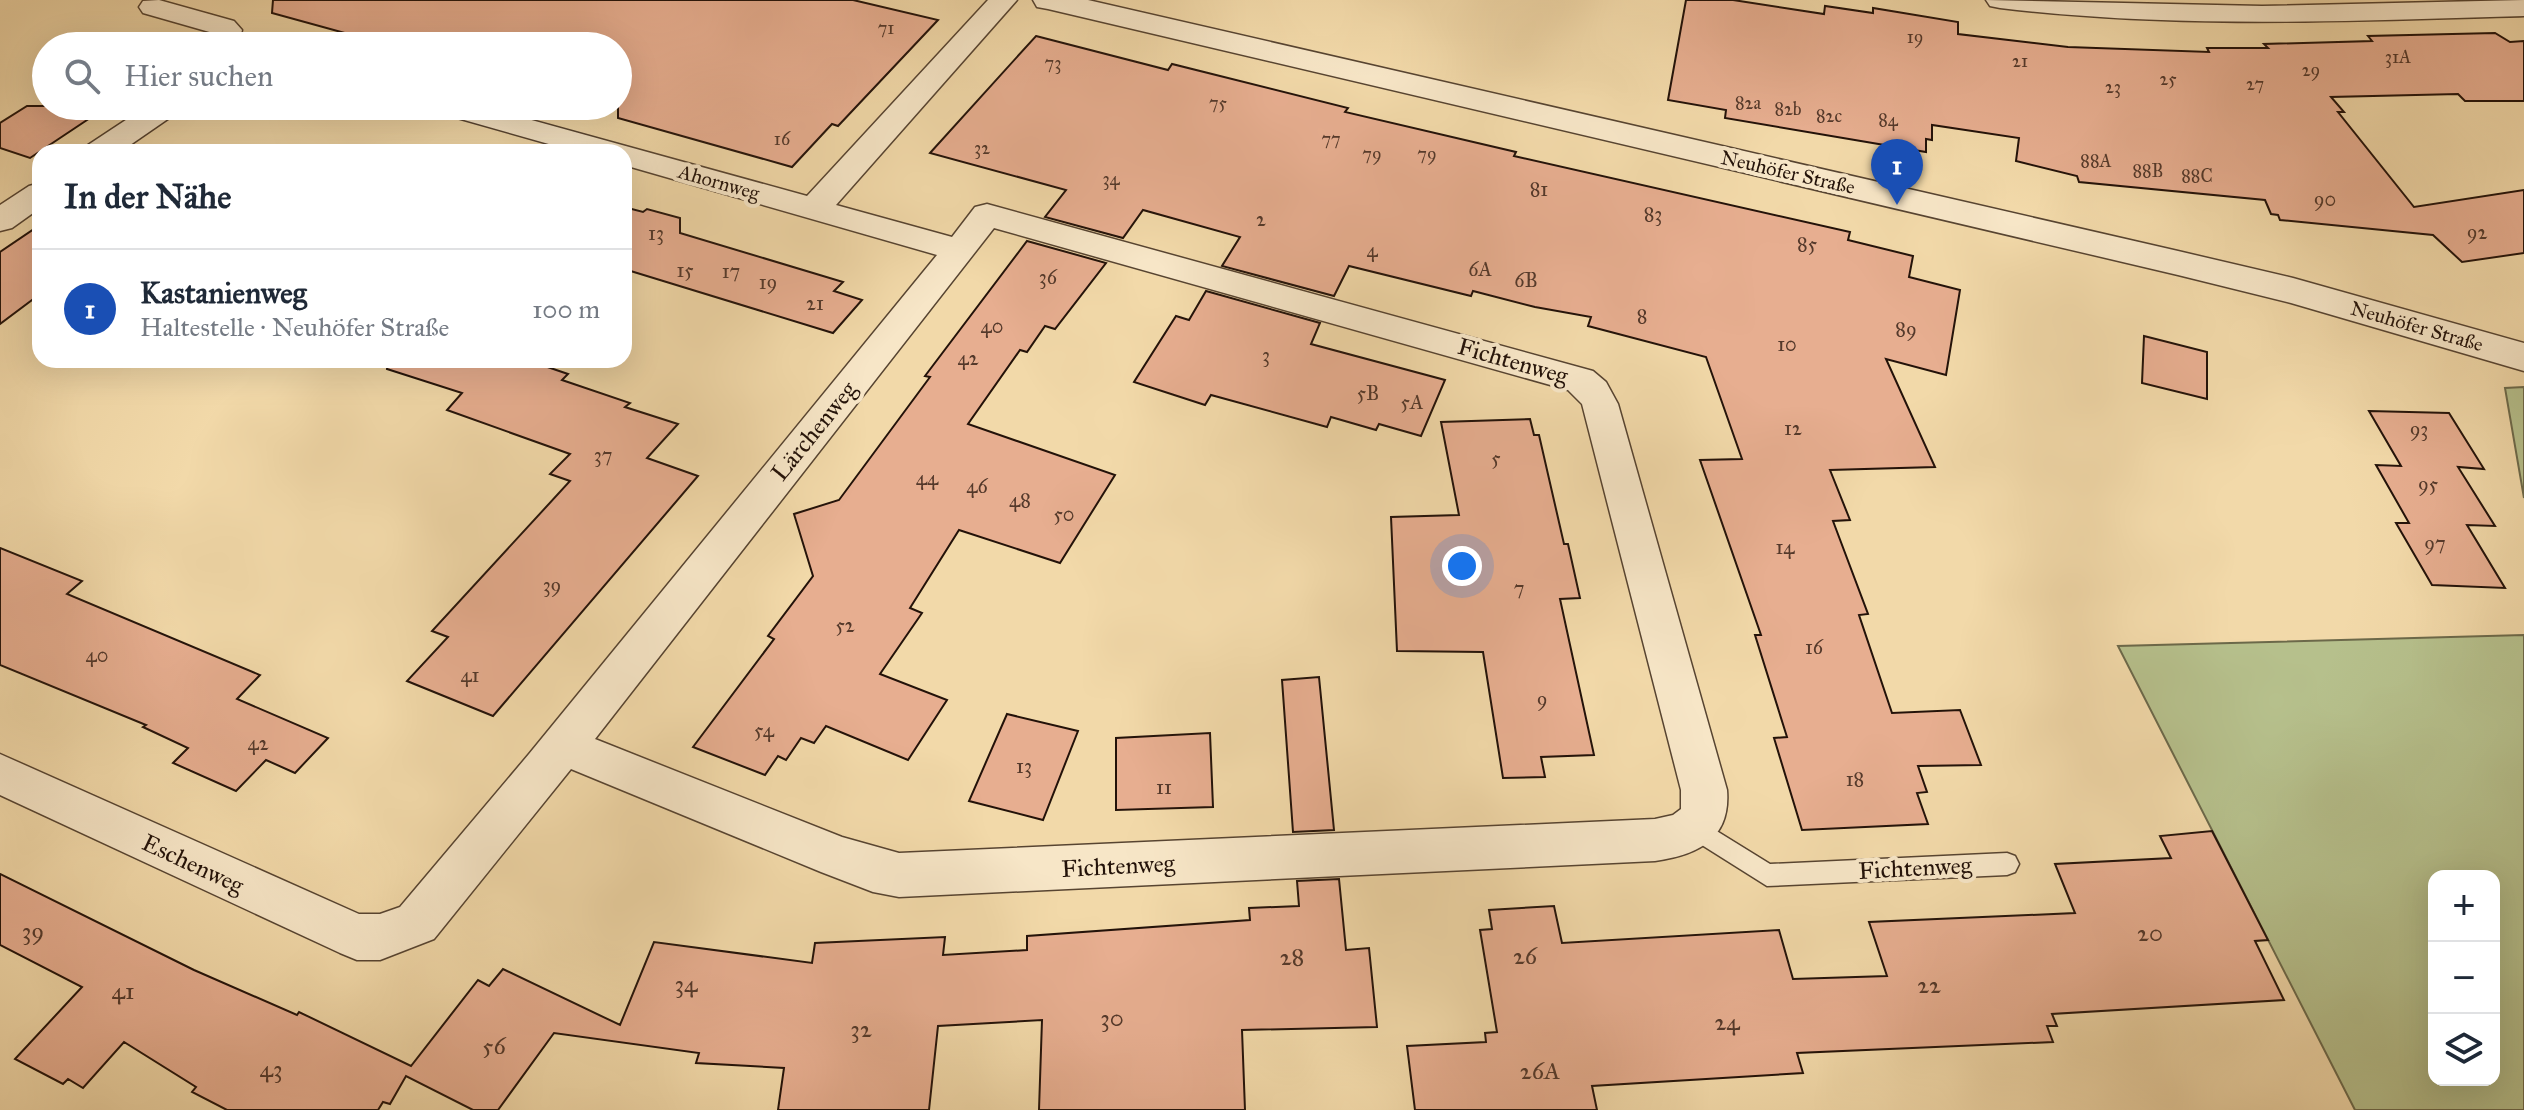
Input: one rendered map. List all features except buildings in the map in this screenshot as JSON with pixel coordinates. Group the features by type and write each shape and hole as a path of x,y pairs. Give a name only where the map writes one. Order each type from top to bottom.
{"street":[{"path":"959,250 814,209 1003,0"},
{"name":"Neuhöfer Straße","path":"1048,0 2178,263 2293,291 2524,357"},
{"path":"2000,0 2152,14 2524,8"},
{"path":"153,7 224,27 227,32"},
{"path":"111,144 146,120"},
{"path":"497,120 583,144"},
{"name":"Ahornweg","path":"632,157 814,209"},
{"path":"0,220 32,198"},
{"name":"Fichtenweg","path":"563,746 837,857 873,870 899,875 1655,840 1686,834 1703,817 1706,805 1704,790 1600,404 1593,391 1580,380 987,215 959,250"},
{"name":"Lärchenweg","path":"389,936 417,923 433,907 959,250"},
{"name":"Eschenweg","path":"0,774 331,928 357,937 373,939 389,936"}],"lane":[{"name":"Fichtenweg","path":"1694,828 1767,875 2007,864"}],"green space":[{"path":"2524,387 2524,498 2505,388"},
{"path":"2524,635 2524,1110 2355,1110 2118,646"}],"place":[{"name":"Kastanienweg","path":"1897,205"}]}
